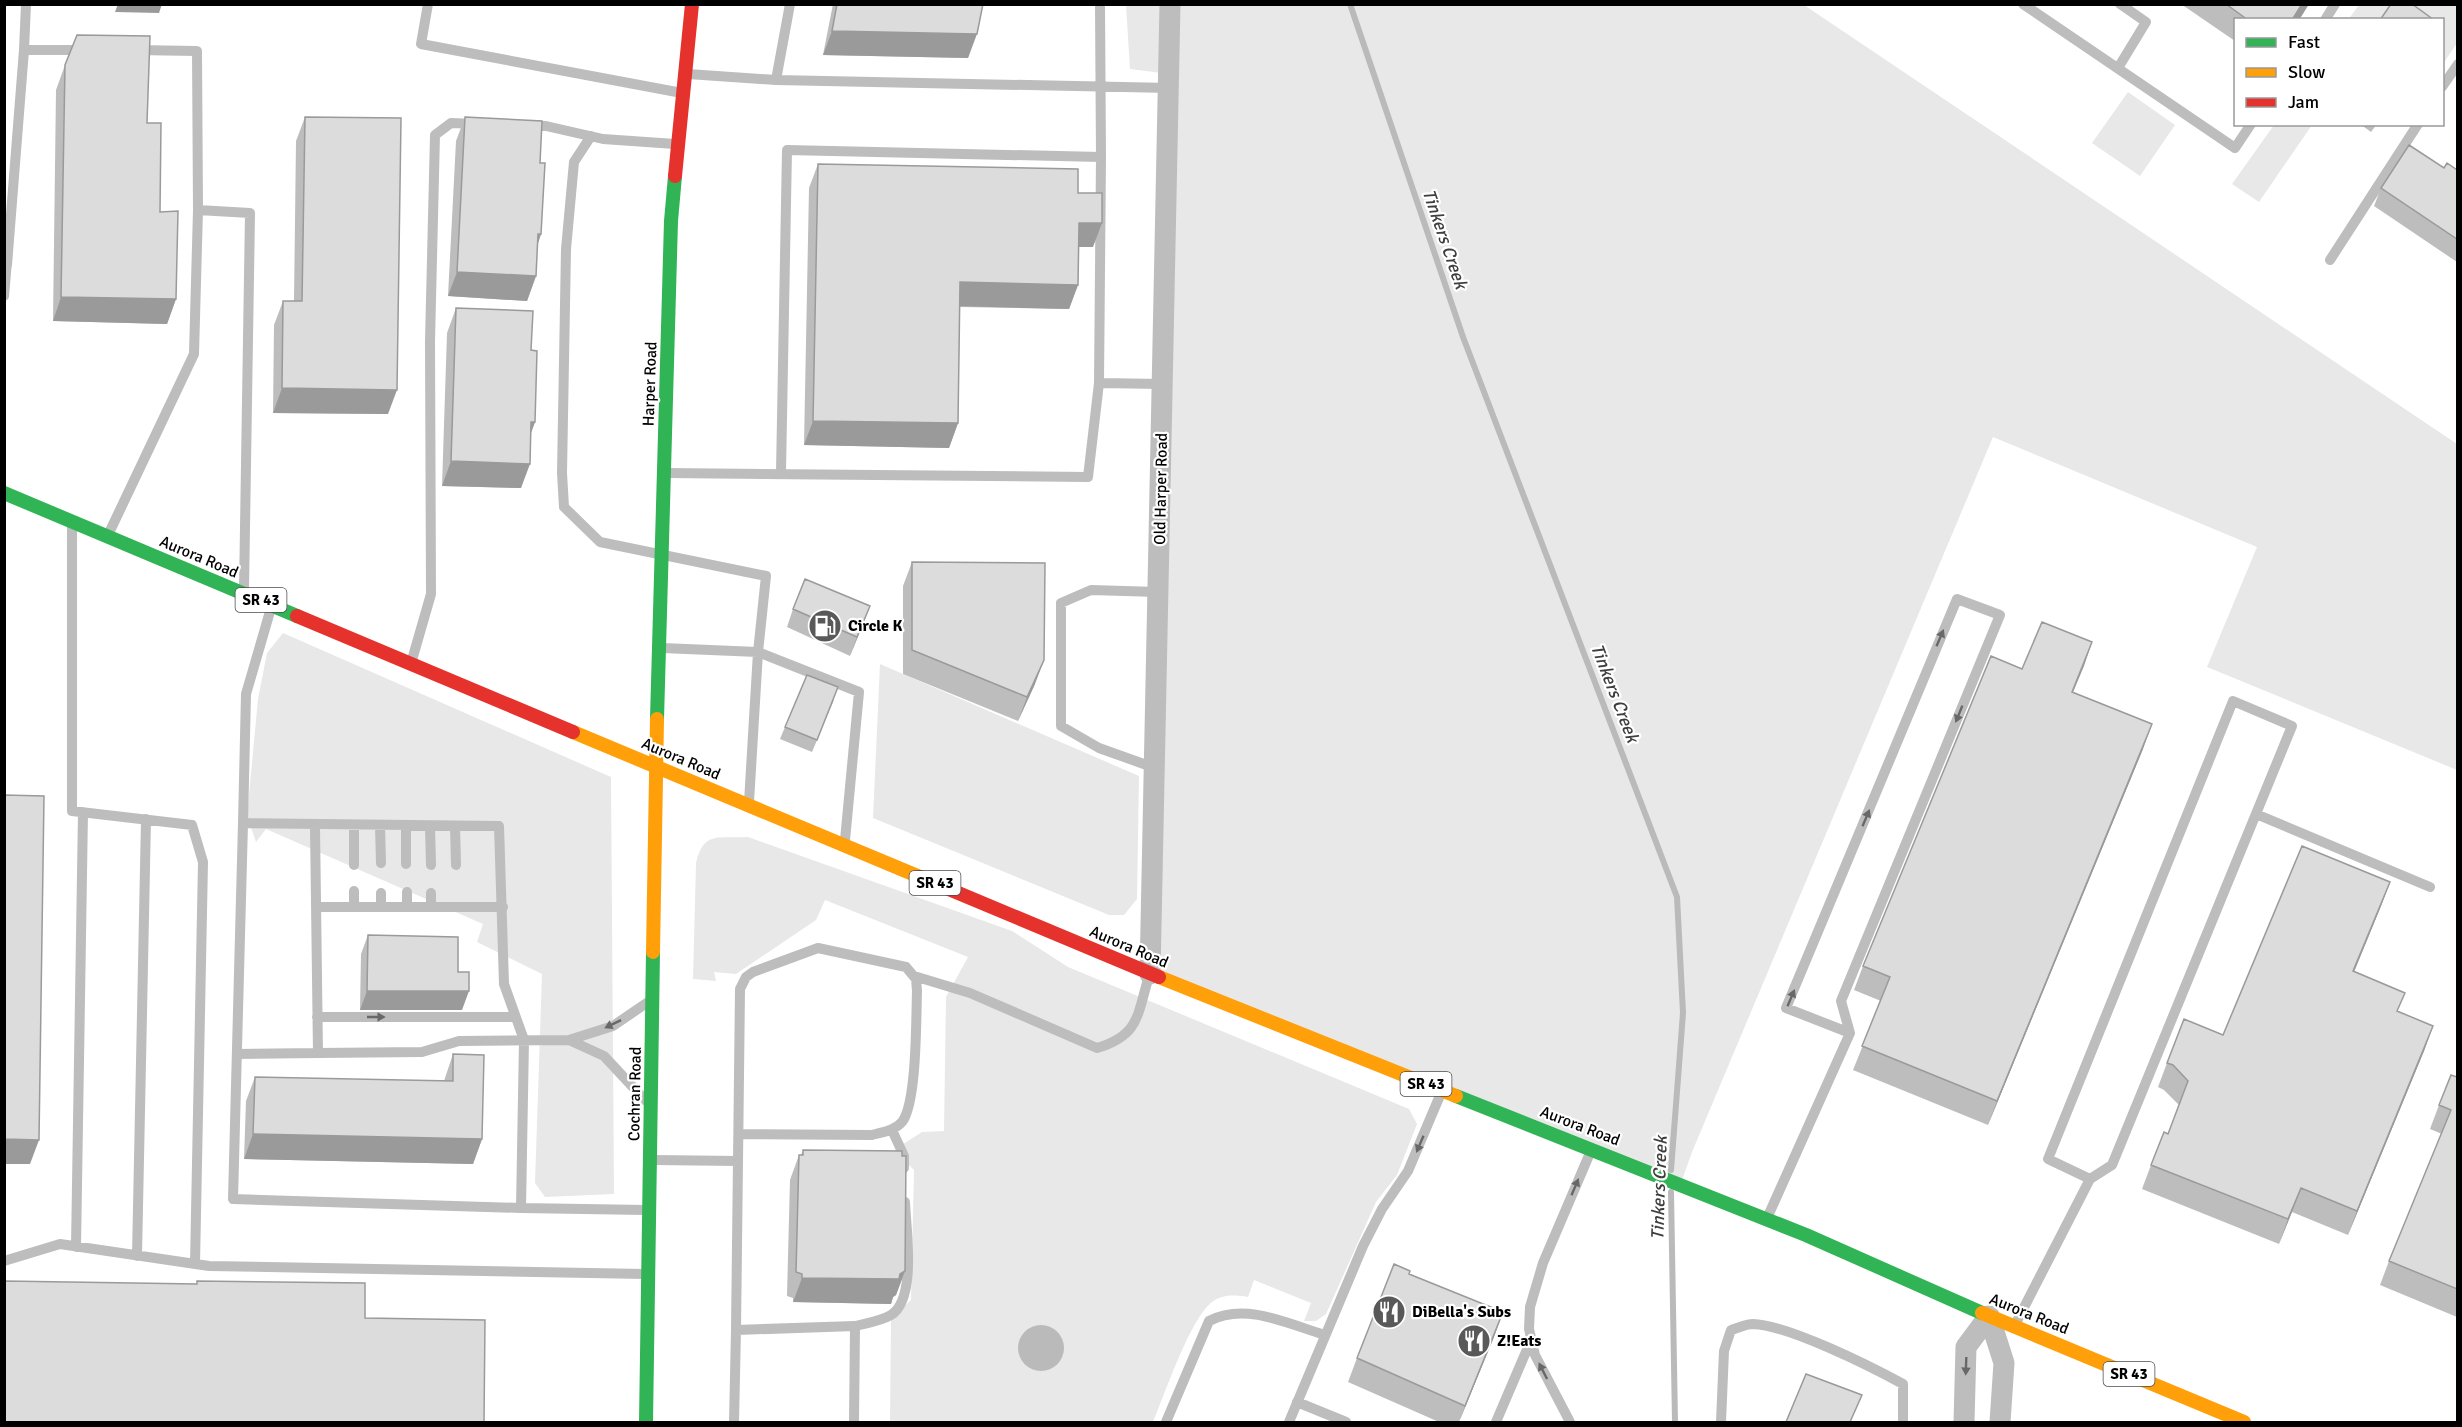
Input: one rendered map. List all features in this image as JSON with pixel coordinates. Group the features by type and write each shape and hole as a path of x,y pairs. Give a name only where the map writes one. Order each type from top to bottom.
{"main road":[{"name":"Harper Road","path":"656,766 671,221 692,4"},
{"name":"Aurora Road","path":"4,493 1150,974 1700,1191 1989,1316 2244,1422"},
{"name":"Cochran Road","path":"646,1422 656,766"}],"street":[{"name":"Old Harper Road","path":"1150,974 1170,4"},
{"path":"1964,1422 1966,1347 1989,1316"},
{"path":"1989,1316 2004,1362 2000,1422"}],"lane":[{"path":"4,296 26,4"},
{"path":"428,4 421,44 683,93"},
{"path":"776,80 790,4"},
{"path":"663,473 781,472 1088,477 1099,383 1100,4"},
{"path":"2023,4 2235,148 2250,126"},
{"path":"2118,68 2146,22 2120,4"},
{"path":"2326,18 2336,4"},
{"path":"24,50 94,50"},
{"path":"107,536 194,354 198,210 197,51 128,50"},
{"path":"2444,84 2457,64"},
{"path":"685,74 776,80 1170,88"},
{"path":"411,663 431,594 429,353 435,135 451,123 487,124"},
{"path":"510,125 546,126 591,136 678,144"},
{"path":"2330,260 2417,126"},
{"path":"591,136 574,162 566,249 561,473 564,507 600,542 766,576 758,652 749,805"},
{"path":"781,472 787,150 1101,157"},
{"path":"198,210 250,213 244,593"},
{"path":"1099,383 1163,384"},
{"path":"72,521 72,811 192,825 203,862 195,1264"},
{"path":"1155,768 1099,748 1061,726 1059,634 1061,603 1091,590 1158,592"},
{"path":"1767,1219 1850,1033 1841,1001 2000,615 1957,599 1786,1008 1850,1033"},
{"path":"272,605 246,694 233,1199 649,1210"},
{"path":"659,648 758,652 859,692 844,845"},
{"path":"2014,1326 2090,1179 2112,1165 2292,726 2233,701 2048,1159 2090,1179"},
{"path":"76,1247 83,812"},
{"path":"2256,814 2430,887"},
{"path":"137,1256 146,819"},
{"path":"243,823 315,826 500,826 504,984 524,1040 521,1208"},
{"path":"354,825 354,865"},
{"path":"315,826 318,1053"},
{"path":"380,826 381,863"},
{"path":"406,826 406,864"},
{"path":"430,826 431,865"},
{"path":"455,826 456,865"},
{"path":"354,891 354,907"},
{"path":"407,892 407,907"},
{"path":"381,893 381,907"},
{"path":"431,893 431,907"},
{"path":"456,894 457,907"},
{"path":"316,907 503,907"},
{"path":"734,1422 740,989 746,977 761,969 818,948 906,967 914,976 917,991 911,1098 903,1120 892,1130 872,1135 739,1134"},
{"path":"914,976 970,993 1097,1048 1119,1041 1132,1028 1150,974"},
{"path":"237,1054 422,1052 459,1041 569,1040 613,1026 652,998"},
{"path":"317,1017 515,1017"},
{"path":"569,1040 604,1056 651,1107"},
{"path":"1289,1422 1363,1246 1382,1209 1408,1171 1443,1090"},
{"path":"736,1330 855,1326 893,1314 903,1302 907,1288 904,1156 892,1130"},
{"path":"1570,1422 1535,1355 1530,1307 1543,1263 1591,1149"},
{"path":"650,1160 738,1161"},
{"path":"4,1261 60,1244 195,1264 648,1275"},
{"path":"1166,1422 1209,1321 1224,1313 1247,1313 1325,1335"},
{"path":"1721,1422 1724,1351 1731,1330 1751,1323 1774,1327 1871,1367 1903,1384 1903,1422"},
{"path":"854,1422 855,1326"},
{"path":"1496,1422 1532,1340"},
{"path":"1297,1402 1346,1422"}],"shaded area":[{"path":"1126,5 1804,5 2457,444 2457,770 2207,667 2257,547 1993,437 1692,1152 1681,1183 1150,974 1169,74 1130,69"},
{"path":"2359,5 2457,5 2457,43 2444,62 2444,18 2349,18"},
{"path":"2128,92 2175,125 2140,176 2092,143"},
{"path":"2273,126 2311,126 2259,202 2232,184"},
{"path":"283,633 611,777 614,1194 545,1197 535,1183 542,974 477,942 483,924 266,829 256,842 247,816 258,699 267,653"},
{"path":"880,664 1139,776 1137,899 1124,915 1109,915 873,818"},
{"path":"748,837 1012,931 1068,967 1409,1109 1417,1124 1397,1175 1376,1202 1326,1314 1316,1321 1304,1321 1311,1303 1254,1280 1248,1297 1229,1296 1212,1302 1195,1324 1187,1340 1153,1422 890,1422 891,1319 911,1300 914,1170 900,1156 900,1146 922,1132 944,1131 946,997 968,957 825,900 816,920 736,974 714,972 716,981 693,979 696,863 699,852 703,845 714,838"},
{"path":"1041,1325 1057,1332 1064,1348 1057,1364 1041,1371 1025,1364 1018,1348 1025,1332"}],"building":[{"path":"837,4 983,4 977,34 832,31"},
{"path":"2226,4 2302,4 2293,18 2245,18"},
{"path":"2391,4 2412,4 2431,18 2381,18"},
{"path":"77,35 150,36 147,123 161,123 160,212 178,211 176,299 61,297 65,65"},
{"path":"305,117 401,118 397,390 282,388 283,301 302,301"},
{"path":"465,117 542,121 540,163 545,163 536,276 457,272"},
{"path":"2409,145 2444,168 2447,163 2457,170 2457,239 2381,188"},
{"path":"818,164 1078,169 1078,193 1102,193 1102,223 1079,223 1078,285 960,282 958,423 813,421"},
{"path":"456,308 533,311 531,350 537,351 535,422 531,422 530,464 451,461"},
{"path":"912,562 1045,563 1044,660 1027,697 912,650"},
{"path":"805,579 870,606 857,637 793,609"},
{"path":"2042,622 2092,642 2072,692 2152,724 1997,1101 1862,1046 1890,977 1863,966 1991,656 2022,669"},
{"path":"807,675 838,687 817,740 785,727"},
{"path":"4,795 44,796 39,1140 4,1139"},
{"path":"2302,846 2390,882 2353,971 2405,993 2397,1011 2433,1026 2357,1211 2301,1188 2288,1219 2151,1165 2164,1132 2168,1134 2188,1081 2173,1065 2167,1063 2184,1019 2223,1035"},
{"path":"368,935 458,937 458,972 469,972 469,991 367,991"},
{"path":"453,1054 484,1055 482,1139 253,1134 255,1077 453,1081"},
{"path":"2451,1075 2457,1077 2457,1289 2389,1261 2451,1110 2439,1105"},
{"path":"803,1150 902,1151 902,1156 906,1156 905,1271 900,1274 899,1279 802,1278 802,1274 796,1272 799,1155 803,1155"},
{"path":"1394,1264 1410,1271 1409,1274 1503,1312 1465,1406 1357,1358"},
{"path":"4,1281 197,1284 197,1281 365,1283 365,1318 485,1320 484,1422 4,1422"},
{"path":"1806,1374 1862,1395 1850,1422 1786,1422"}],"waterway":[{"name":"Tinkers Creek","path":"1350,4 1463,337 1677,897 1683,1013 1671,1170"},
{"name":"Tinkers Creek","path":"1671,1192 1675,1422"}],"traffic: fast":[{"path":"657,719 671,221 675,176"},
{"path":"4,493 297,616"},
{"path":"646,1422 653,952"},
{"path":"1456,1096 1806,1235 1982,1313"}],"traffic: slow":[{"path":"653,952 657,719"},
{"path":"573,732 920,877"},
{"path":"1159,977 1456,1096"},
{"path":"1982,1313 2244,1422"}],"traffic: jam":[{"path":"675,176 692,4"},
{"path":"297,616 573,732"},
{"path":"920,877 1159,977"}],"place":[{"name":"Circle K","path":"825,626"},
{"name":"DiBella's Subs","path":"1389,1312"},
{"name":"Z!Eats","path":"1474,1341"}]}
